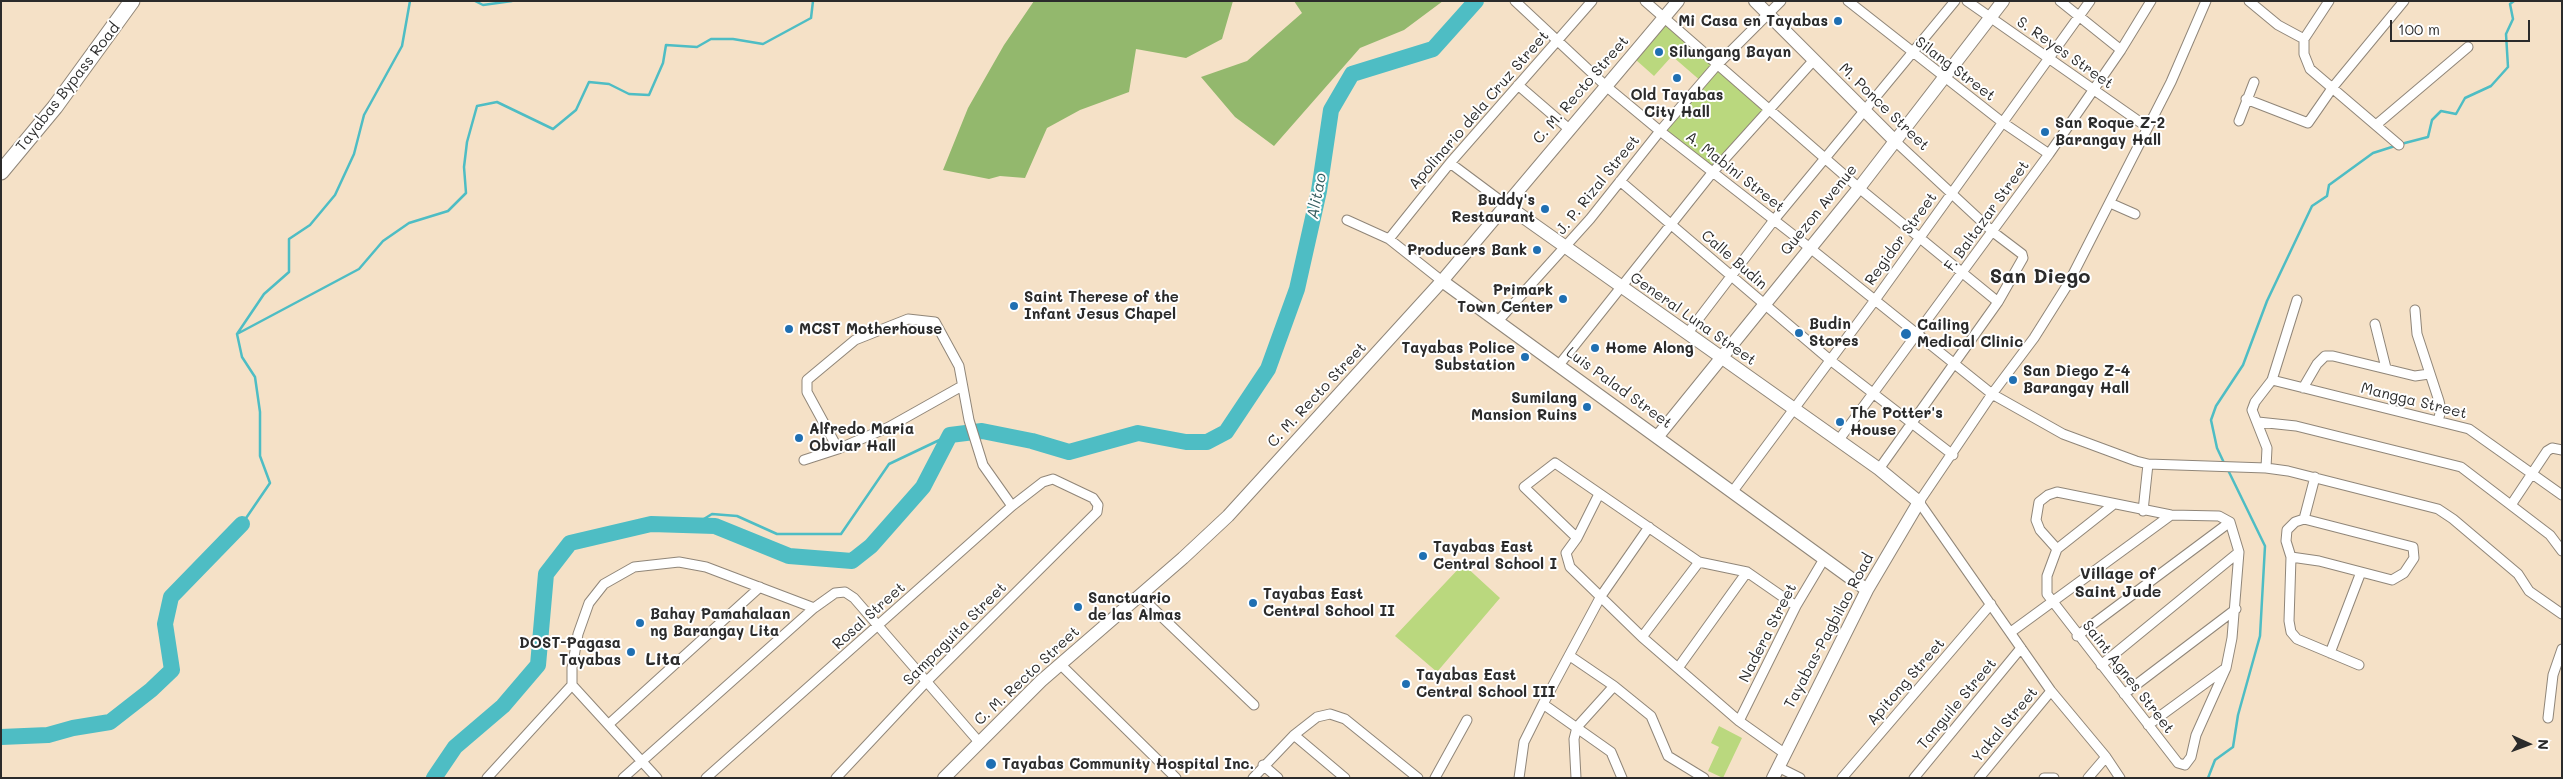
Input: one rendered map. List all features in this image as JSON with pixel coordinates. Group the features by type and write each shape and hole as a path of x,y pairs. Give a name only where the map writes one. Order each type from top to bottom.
{"main road":[{"name":"Tayabas Bypass Road","path":"1,172 55,107 132,1"},
{"name":"C. M. Recto Street","path":"944,778 1041,680 1061,665 1140,596 1228,516 1442,281 1678,1"},
{"name":"M. Ponce Street","path":"1755,1 1895,141"},
{"name":"Quezon Avenue","path":"1658,436 1859,188 2003,1"},
{"name":"General Luna Street","path":"1505,204 1620,288 1879,469 1919,502"},
{"name":"Luis Palad Street","path":"1442,281 1658,436 1866,590"},
{"name":"Tayabas-Pagbilao Road","path":"1775,772 1866,590 1919,502"}],"street":[{"name":"A. Mabini Street","path":"1515,1 1607,87 1660,131 1992,394 2062,434 2148,464 2266,468 2315,477 2438,509 2453,519 2510,568 2529,591 2559,613"},
{"name":"Apolinario dela Cruz Street","path":"1389,239 1450,163 1592,1"},
{"path":"1645,1 1859,188 1998,302 1879,469"},
{"name":"J. P. Rizal Street","path":"1498,321 1564,248 1718,64 1781,1"},
{"name":"Silang Street","path":"1848,1 2002,122 2049,154"},
{"path":"1687,334 1774,220 1955,1"},
{"name":"S. Reyes Street","path":"1967,1 2147,127"},
{"path":"2060,1 2121,50"},
{"name":"Regidor Street","path":"1733,491 1794,410 2090,1"},
{"name":"F. Baltazar Street","path":"1838,441 1874,395 2049,154 2121,50 2151,1"},
{"path":"2120,778 2106,757 2051,691 1919,502 1953,455 1992,394 2034,338 2068,284 2188,44 2206,1"},
{"path":"2249,1 2278,24 2304,40"},
{"path":"2329,1 2304,40 2304,54 2310,70 2333,87 2399,145"},
{"path":"2246,99 2308,123 2333,87 2404,1"},
{"path":"2376,125 2468,47"},
{"path":"1559,365 1712,173 1813,61"},
{"path":"2239,121 2254,82"},
{"path":"1518,85 1569,129"},
{"name":"M. Ponce Street","path":"1895,141 1993,232 2022,254 2023,258 1998,302"},
{"name":"General Luna Street","path":"1450,163 1505,204"},
{"name":"Calle Budin","path":"1620,181 1830,360 1953,455"},
{"path":"2110,203 2135,214"},
{"name":"Luis Palad Street","path":"1347,220 1389,239 1442,281"},
{"path":"2266,468 2266,448 2252,410 2255,402 2272,380 2297,300"},
{"path":"2414,310 2417,334 2441,410 2438,420"},
{"path":"838,449 806,392 807,380 855,340 908,319 935,322 959,366 969,420 983,465 1012,506"},
{"path":"2376,324 2386,368"},
{"path":"2303,388 2317,364 2325,356 2386,368 2415,376 2429,374"},
{"name":"Mangga Street","path":"2272,380 2469,429 2562,495"},
{"path":"804,460 838,449 889,427 962,386"},
{"path":"2258,422 2296,426 2461,467 2550,535 2562,551"},
{"path":"2511,505 2547,451 2560,449"},
{"path":"1577,538 1526,490 1526,484 1555,463 1699,562 1747,572 1796,606"},
{"path":"2143,511 2148,464"},
{"path":"2304,519 2315,477"},
{"name":"Rosal Street","path":"706,778 1012,506 1043,482 1053,479 1093,498 1098,505 1096,512"},
{"path":"2057,550 2040,530 2036,520 2036,510 2039,502 2048,495 2066,492 2143,511 2171,515 2219,516 2230,522 2239,552 2236,609 2226,668 2148,725"},
{"path":"1599,494 1577,538 1566,553 1570,566 1642,637 1739,721 1784,753"},
{"path":"2052,603 2047,594 2046,585 2057,550 2114,504"},
{"name":"Sampaguita Street","path":"836,778 927,681 1096,512"},
{"path":"2011,632 2171,515"},
{"path":"2291,557 2396,579 2414,558 2413,547 2304,519 2295,522 2288,530 2286,541 2291,557 2288,621 2291,632 2297,639 2358,665"},
{"path":"2077,636 2230,522"},
{"path":"1519,778 1524,742 1543,704 1601,596 1649,528"},
{"path":"2101,665 2239,552"},
{"name":"Nadera Street","path":"1739,721 1796,606 1824,558"},
{"path":"487,778 572,685 572,668 578,634 589,603 604,584 634,567 679,562 706,567 814,608"},
{"path":"1642,637 1699,562"},
{"path":"1678,668 1747,572"},
{"path":"2330,653 2361,572"},
{"path":"609,724 760,587"},
{"path":"623,778 814,608 835,593 845,592 854,598 979,742"},
{"path":"1140,596 1254,706"},
{"name":"Saint Agnes Street","path":"2052,603 2178,763 2185,765 2191,757 2196,734 2226,668"},
{"path":"2559,613 2562,603"},
{"name":"Apitong Street","path":"1842,778 1991,604"},
{"path":"2124,694 2236,609"},
{"name":"Tanguile Street","path":"1914,778 2021,648"},
{"path":"2548,718 2553,675 2562,649"},
{"path":"1570,656 1614,686 1651,716 1668,756 1704,778"},
{"path":"1061,665 1176,778"},
{"path":"572,685 658,778"},
{"path":"1576,778 1574,739 1577,727 1614,686"},
{"name":"Yakal Street","path":"1979,778 2051,691"},
{"path":"1543,704 1611,752 1622,778"},
{"path":"1253,778 1263,765 1294,734 1317,717 1330,714 1346,718 1418,778"},
{"path":"1435,778 1467,720"},
{"path":"1294,734 1346,778"},
{"path":"2088,778 2106,757"},
{"path":"1263,765 1278,778"},
{"path":"1775,772 1800,778"},
{"path":"2044,778 2054,778"}],"green space":[{"path":"1034,1 1233,1 1222,39 1186,58 1136,49 1129,92 1080,110 1047,128 1025,178 1000,176 989,179 943,170 968,108 1004,45"},
{"path":"1294,1 1443,1 1404,30 1360,48 1274,146 1235,117 1201,77 1247,61 1302,13"},
{"path":"1667,24 1769,110 1712,173 1660,131 1702,82 1672,56 1654,76 1636,60"},
{"path":"1463,564 1500,598 1437,672 1395,636"},
{"path":"1719,726 1742,738 1723,778 1708,771 1719,747 1711,743"}],"waterway":[{"path":"242,524 270,483 260,456 260,412 255,377 242,357 237,334 264,294 289,272 289,239 310,225 335,195 354,154 364,115 402,46 410,1"},
{"path":"475,1 483,5 512,1"},
{"path":"237,334 359,269 383,241 409,223 448,211 466,193 464,167 467,142 477,106 497,102 553,129 576,110 589,82 609,84 629,94 649,95 663,63 666,45 697,47 711,39 733,39 763,44 811,18 813,1"},
{"name":"Alitao","path":"434,778 455,747 503,706 538,665 546,574 570,543 651,524 715,526 789,556 852,561 871,546 923,487 950,435 982,431 1032,441 1069,452 1138,433 1186,442 1207,442 1226,432 1268,369 1297,289 1319,191 1331,110 1352,74 1433,49 1476,1"},
{"path":"2401,144 2428,137 2432,120 2441,111 2456,114 2465,98 2491,86 2508,67 2506,34 2513,19 2510,4 2514,1"},
{"path":"2225,465 2217,448 2211,420 2216,406 2243,365 2267,301 2312,206 2327,196 2329,185 2373,153 2395,146"},
{"path":"694,525 712,514 737,516 777,534 841,534 889,464 950,435"},
{"path":"2208,778 2215,760 2233,747 2238,715 2260,636 2265,546 2228,470"},
{"path":"1,737 48,735 73,728 110,722 151,690 172,670 165,624 171,597 242,524"}],"place":[{"name":"Mi Casa en Tayabas","path":"1838,21"},
{"name":"Silungang Bayan","path":"1659,52"},
{"name":"Old Tayabas City Hall","path":"1677,78"},
{"name":"San Roque Z-2 Barangay Hall","path":"2045,132"},
{"name":"Buddy's Restaurant","path":"1545,209"},
{"name":"Producers Bank","path":"1537,250"},
{"name":"Primark Town Center","path":"1563,299"},
{"name":"Saint Therese of the Infant Jesus Chapel","path":"1014,306"},
{"name":"MCST Motherhouse","path":"789,329"},
{"name":"Budin Stores","path":"1799,333"},
{"name":"Cailing Medical Clinic","path":"1906,334"},
{"name":"Home Along","path":"1595,348"},
{"name":"Tayabas Police Substation","path":"1525,357"},
{"name":"San Diego Z-4 Barangay Hall","path":"2013,380"},
{"name":"Sumilang Mansion Ruins","path":"1587,407"},
{"name":"The Potter's House","path":"1840,422"},
{"name":"Alfredo Maria Obviar Hall","path":"799,438"},
{"name":"Tayabas East Central School I","path":"1423,556"},
{"name":"Tayabas East Central School II","path":"1253,603"},
{"name":"Sanctuario de las Almas","path":"1078,607"},
{"name":"Bahay Pamahalaan ng Barangay Lita","path":"640,623"},
{"name":"DOST-Pagasa Tayabas","path":"631,652"},
{"name":"Tayabas East Central School III","path":"1406,684"},
{"name":"Tayabas Community Hospital Inc.","path":"991,764"}],"district":[{"name":"San Diego","path":"2040,277"},
{"name":"Village of Saint Jude","path":"2118,583"},
{"name":"Lita","path":"663,659"}]}
